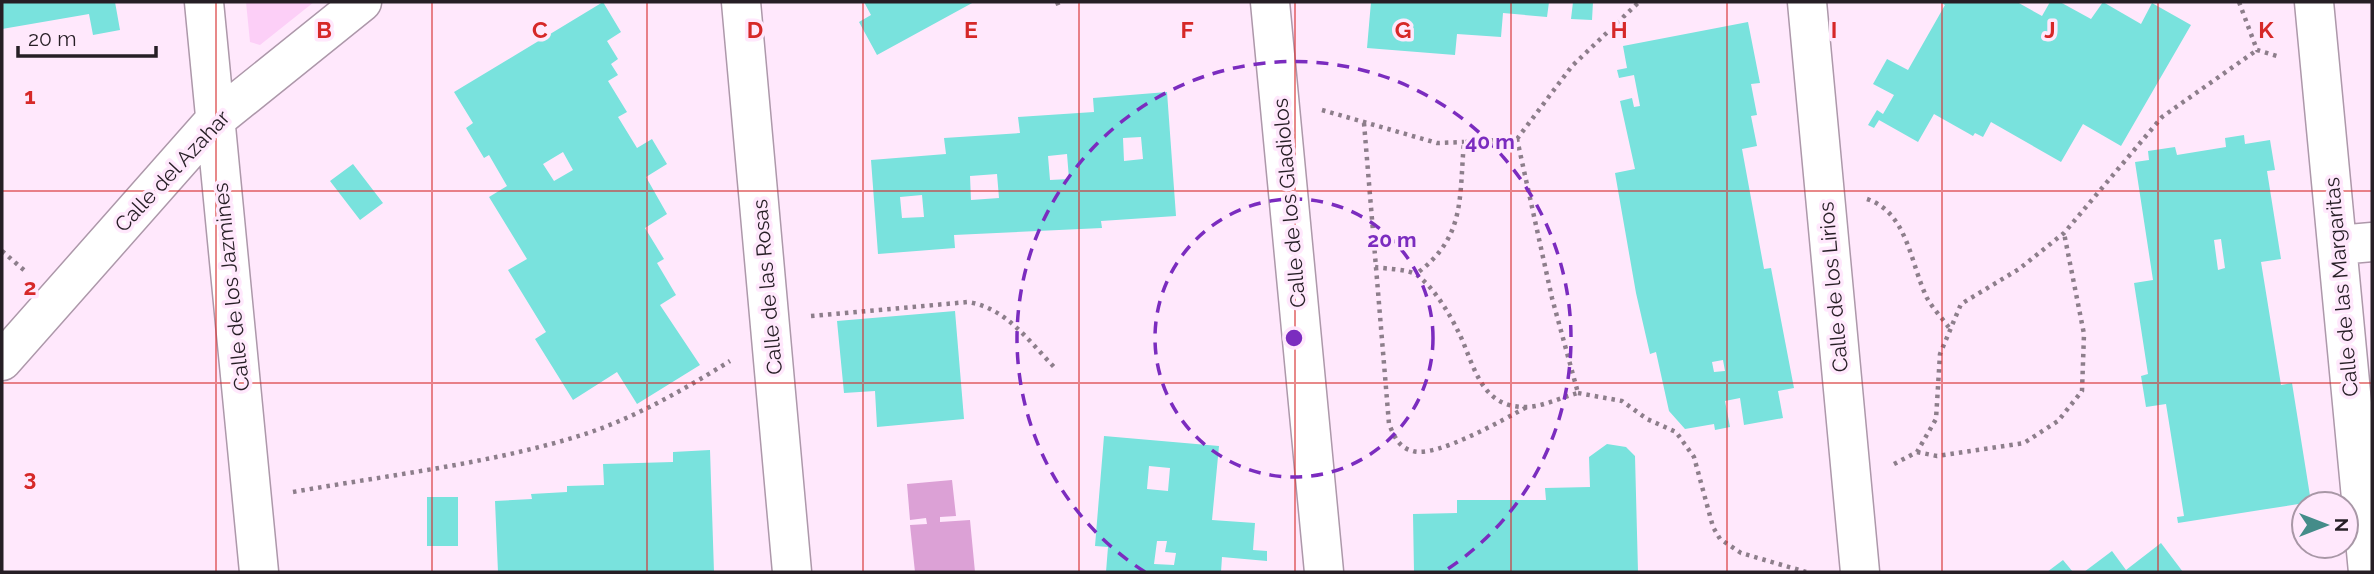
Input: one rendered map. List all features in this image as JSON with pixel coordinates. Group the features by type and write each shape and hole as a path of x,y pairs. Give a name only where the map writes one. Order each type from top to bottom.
{"street":[{"name":"Calle de los Jazmines","path":"204,2 258,572"},
{"name":"Calle del Azahar","path":"2,360 214,121 362,2"},
{"name":"Calle de las Rosas","path":"741,2 792,572"},
{"name":"Calle de los Gladiolos","path":"1270,2 1324,572"},
{"name":"Calle de los Lirios","path":"1807,2 1860,572"},
{"name":"Calle de las Margaritas","path":"2314,2 2355,244 2368,572"}],"path":[{"path":"1578,393 1552,298 1517,139 1572,66 1639,2"},
{"path":"2239,2 2257,50"},
{"path":"2257,50 2288,60"},
{"path":"1884,470 1917,452 1936,419 1940,354 1961,304 2019,269 2064,233 2162,117 2257,50"},
{"path":"1517,139 1437,143 1364,123 1389,424 1396,441 1414,452 1430,451 1471,436 1527,407 1578,393 1622,401 1647,419 1676,432 1694,457 1713,527 1720,539 1741,553 1806,572"},
{"path":"1416,274 1437,259 1454,226 1464,142"},
{"path":"1858,197 1878,203 1898,220 1928,300 1951,329"},
{"path":"1917,452 1937,456 2024,443 2058,421 2082,391 2084,334 2064,233"},
{"path":"2,251 34,280"},
{"path":"1375,267 1416,274 1440,301 1453,323 1475,377 1490,394 1507,404 1527,407"},
{"path":"804,316 968,302 981,304 1006,317 1054,367"},
{"path":"284,494 494,456 583,435 649,408 740,355"}],"shaded area":[{"path":"246,2 314,2 260,45 250,42"},
{"path":"952,480 956,516 940,517 940,522 970,520 975,572 915,572 910,525 927,524 926,518 910,520 907,484"}],"building":[{"path":"2,2 115,2 120,30 93,35 89,14 2,29"},
{"path":"603,2 621,32 607,41 618,59 611,64 618,75 608,81 627,112 618,117 637,148 652,139 667,164 646,177 667,214 645,228 664,259 657,263 676,295 660,305 700,365 637,404 617,372 573,400 535,339 546,332 508,270 527,259 489,197 507,186 489,155 484,158 466,128 473,123 454,92","holes":["563,152 573,170 554,181 543,164"]},
{"path":"864,2 974,2 877,55 859,22 871,15"},
{"path":"1371,2 1549,2 1547,17 1503,13 1501,37 1457,34 1455,55 1367,48"},
{"path":"1573,2 1593,2 1592,20 1571,19"},
{"path":"1939,2 2017,2 2042,16 2050,2 2060,2 2091,19 2103,2 2141,24 2152,3 2191,25 2121,146 2083,124 2061,162 1991,122 1983,137 1975,133 1973,136 1934,114 1918,142 1879,120 1874,128 1868,125 1877,110 1883,114 1894,95 1873,84 1887,59 1908,70 1945,5"},
{"path":"1748,22 1760,83 1751,84 1757,115 1751,116 1757,146 1742,149 1764,269 1771,268 1794,388 1778,391 1783,418 1744,425 1740,398 1725,401 1730,427 1715,430 1714,424 1685,429 1669,411 1656,352 1650,354 1636,293 1615,173 1635,169 1620,101 1632,98 1634,107 1640,106 1634,75 1619,78 1617,70 1627,68 1623,46","holes":["1723,360 1725,371 1714,372 1712,362"]},
{"path":"1167,92 1176,216 1101,221 1102,228 954,235 955,248 878,254 871,160 946,154 944,138 1020,133 1018,117 1094,112 1093,98","holes":["1141,137 1143,159 1124,161 1123,138","1067,154 1069,179 1050,180 1048,156","997,174 999,198 971,200 970,176","922,195 924,217 902,218 900,197"]},
{"path":"2244,135 2245,144 2270,140 2275,170 2267,171 2281,259 2261,262 2281,385 2292,383 2309,490 2290,490 2290,505 2178,523 2177,517 2184,516 2166,404 2146,407 2141,376 2148,374 2134,283 2153,280 2135,162 2149,160 2148,151 2175,147 2177,155 2226,147 2225,138","holes":["2221,239 2225,268 2218,270 2214,240"]},
{"path":"353,164 383,203 360,220 330,181"},
{"path":"955,311 964,419 877,427 875,391 844,393 837,321"},
{"path":"1104,436 1219,446 1212,520 1255,523 1253,550 1267,551 1267,561 1222,557 1221,572 1106,572 1108,547 1095,546","holes":["1149,466 1170,468 1168,491 1147,489","1157,541 1167,541 1165,552 1176,553 1174,565 1154,564"]},
{"path":"1607,444 1626,447 1635,456 1638,572 1414,572 1413,514 1457,513 1457,500 1546,500 1545,488 1590,487 1589,457"},
{"path":"710,450 714,572 498,572 495,501 532,499 531,494 567,492 567,486 604,485 603,464 673,462 673,452"},
{"path":"427,497 458,497 458,546 427,546"},
{"path":"2161,543 2183,572 2084,572 2112,551 2126,570"},
{"path":"2063,560 2073,572 2047,572"}]}
